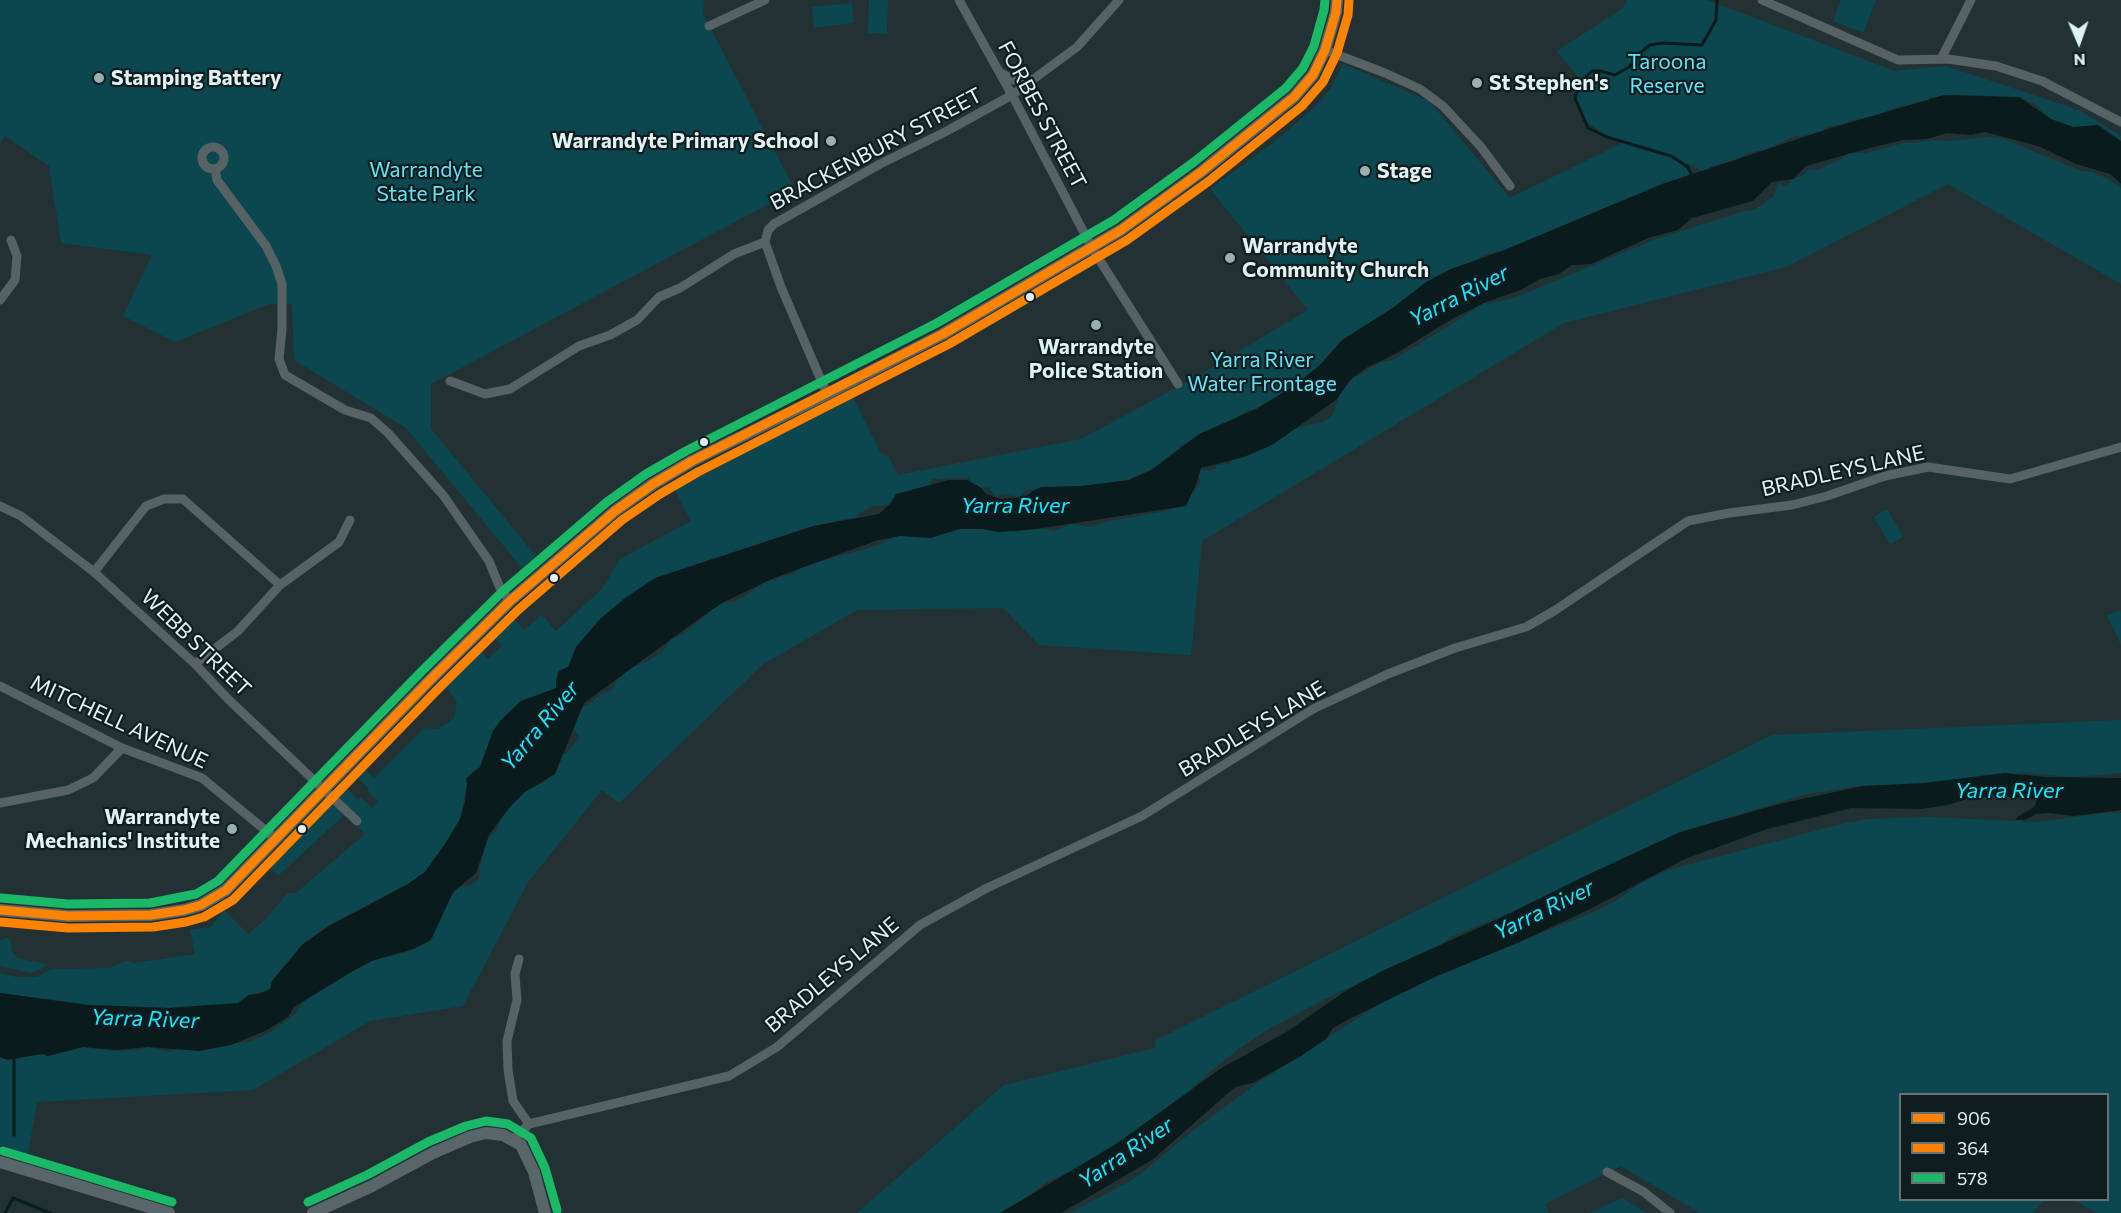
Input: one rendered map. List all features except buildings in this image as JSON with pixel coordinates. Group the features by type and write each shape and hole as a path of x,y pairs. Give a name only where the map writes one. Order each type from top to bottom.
{"main road":[{"path":"0,910 68,916 151,915 201,905 226,890 510,601 615,511 653,484 692,461 943,334 1092,248 1176,190 1275,114 1313,75 1325,50 1336,12 1337,0"},
{"path":"313,1213 372,1186 433,1153 470,1137 486,1133 503,1135 514,1139 521,1145 534,1172 545,1213"},
{"path":"0,1162 170,1213"}],"street":[{"path":"709,26 765,0"},
{"name":"FORBES STREET","path":"959,0 1012,95 1092,248 1178,384"},
{"name":"BRACKENBURY STREET","path":"450,381 485,394 510,389 579,346 610,335 637,320 659,297 680,288 734,254 765,242 768,230 774,224 880,164 1012,95 1077,47 1119,0"},
{"path":"1762,0 1898,60 1941,59 1996,66 2042,81 2121,122"},
{"path":"1941,59 1971,0"},
{"path":"1325,50 1420,89 1443,106 1480,147 1510,186"},
{"path":"999,71 1014,80 1035,79"},
{"path":"214,169 218,180 266,246 276,266 282,284 279,359 285,375 345,410 371,418 388,433 443,495 489,561 500,588 510,601"},
{"path":"0,300 15,280 16,256 11,240"},
{"path":"765,242 781,287 827,394"},
{"name":"BRADLEYS LANE","path":"529,1124 729,1076 777,1047 920,925 987,888 1142,816 1313,709 1388,674 1455,648 1526,627 1554,611 1688,521 1792,505 1827,496 1885,476 1928,467 2010,479 2121,447"},
{"path":"94,572 146,506 164,499 183,499 280,585"},
{"name":"WEBB STREET","path":"0,506 21,516 94,572 195,664 228,699 357,821"},
{"path":"195,664 238,631 280,585 339,542 350,520"},
{"name":"MITCHELL AVENUE","path":"0,686 122,748 202,778 276,839"},
{"path":"0,803 68,790 93,778 122,748"},
{"path":"514,1139 529,1124 513,1101 508,1070 507,1041 517,1000 515,974 519,959"},
{"path":"1607,1172 1644,1192 1670,1213"}],"green space":[{"name":"Warrandyte State Park","path":"0,0 704,0 703,14 795,190 431,384 431,429 536,556 522,568 406,428 294,360 292,304 269,304 175,342 123,316 152,255 61,243 49,166 5,136 0,143"},
{"path":"869,0 888,0 887,34 868,33"},
{"path":"1627,0 1707,0 1895,71 1946,66 2079,110 2121,136 2121,143 2092,126 2074,127 2050,119 2036,105 2019,97 2002,100 1993,96 1957,95 1942,98 1929,97 1929,100 1910,106 1899,106 1864,119 1858,118 1842,125 1827,126 1823,131 1800,137 1797,135 1765,150 1747,153 1737,160 1710,167 1708,170 1703,171 1687,163 1689,173 1687,176 1516,248 1485,254 1363,331 1349,336 1297,386 1257,409 1246,411 1231,422 1217,426 1181,446 1168,462 1154,473 1148,471 1133,477 1123,491 1074,486 1026,490 1019,497 1002,494 995,497 989,487 979,488 970,482 969,478 933,479 930,486 893,498 888,505 873,506 858,514 856,518 839,520 566,670 559,671 556,680 557,688 521,701 493,731 480,767 472,772 467,784 460,819 425,872 408,884 329,925 303,944 272,981 270,989 265,992 249,994 238,1003 168,1008 89,1005 0,993 0,973 16,977 37,977 52,969 109,968 126,961 135,963 195,954 190,930 211,927 224,910 248,934 265,920 288,893 296,893 365,834 344,815 278,876 270,867 346,788 373,808 378,801 357,777 360,764 374,778 424,728 437,729 454,718 457,703 442,684 477,648 488,659 502,646 491,634 512,617 524,630 542,615 556,631 602,589 620,559 691,521 675,490 852,396 881,453 888,456 898,475 1081,439 1189,381 1308,310 1210,189 1277,140 1316,106 1331,88 1343,64 1429,101 1510,198 1622,143 1585,121 1574,87 1574,83 1580,79 1557,51 1623,8"},
{"path":"1841,0 1876,0 1863,33 1833,21"},
{"path":"852,3 854,23 814,28 812,7"},
{"path":"1986,137 2004,139 2081,171 2092,172 2121,188 2121,284 1948,184 1786,267 1564,323 1202,541 1191,655 1039,645 1003,608 857,610 762,665 619,803 602,790 528,882 463,1006 370,1021 253,1090 37,1102 28,1154 0,1146 0,1058 42,1054 48,1056 83,1047 112,1051 140,1050 148,1047 169,1052 179,1048 250,1042 269,1033 294,1015 312,991 385,954 405,953 427,943 455,891 462,886 468,887 479,879 487,840 498,828 508,799 544,782 553,774 560,756 566,753 580,737 572,727 579,709 591,703 601,694 611,691 618,679 632,667 662,652 672,638 682,635 708,614 709,606 716,603 734,602 762,583 792,574 803,566 876,546 897,536 970,525 1015,532 1041,528 1055,531 1070,524 1091,527 1110,521 1166,511 1179,505 1193,493 1199,484 1200,479 1197,476 1199,468 1208,471 1217,465 1229,464 1240,450 1286,430 1323,422 1333,415 1339,395 1355,376 1383,362 1393,360 1484,302 1487,304 1514,298 1656,239 1754,210 1773,197 1779,182 1783,187 1787,186 1808,169 1816,170 1840,160 1848,153 1866,153 1904,143"},
{"path":"1887,509 1903,537 1890,544 1874,517"},
{"path":"2121,611 2121,645 2107,616"},
{"path":"2121,720 2121,773 2074,777 2025,773 1951,785 1857,786 1808,794 1700,826 1654,844 1530,905 1455,935 1430,951 1329,997 1267,1030 1212,1070 1132,1138 1075,1170 1048,1181 1007,1213 857,1213 1004,1085 1155,1048 1156,1040 1772,735"},
{"path":"2121,813 2121,1213 2097,1213 2076,1201 2109,1201 2109,1093 1899,1093 1899,1201 2043,1201 2032,1213 1700,1213 1621,1166 1545,1204 1549,1213 1070,1213 1134,1179 1195,1129 1259,1082 1406,987 1594,912 1616,901 1641,883 1668,870 1845,823 1868,819 1927,817 2038,822"},
{"path":"6,938 11,940 12,952 18,958 49,965 32,973 0,966 0,940"},
{"path":"1622,1198 1647,1213 1589,1213"}],"water":[{"name":"Yarra River","path":"1944,95 2019,97 2051,119 2073,127 2098,125 2121,141 2121,184 2110,174 2076,164 2038,146 1985,132 1971,135 1947,133 1927,139 1903,140 1806,166 1793,179 1772,182 1753,201 1692,218 1678,230 1648,238 1591,264 1572,265 1559,274 1540,279 1521,290 1486,302 1452,319 1395,354 1366,368 1350,380 1336,400 1272,445 1244,457 1201,468 1186,506 1036,529 998,532 983,529 960,529 930,538 900,536 878,540 774,578 724,602 707,613 584,703 555,774 525,792 509,808 489,835 476,873 453,892 431,940 413,949 372,961 294,1007 288,1017 267,1030 231,1045 199,1051 148,1047 117,1050 83,1047 48,1056 42,1054 7,1060 0,1057 0,993 89,1005 168,1008 238,1003 249,995 270,989 272,981 303,944 329,926 408,884 425,872 460,819 465,801 466,778 480,767 493,731 501,720 521,701 556,688 559,671 568,667 576,647 599,620 625,598 655,578 813,526 879,514 891,503 896,494 949,480 967,480 980,487 986,494 1001,499 1025,497 1041,487 1081,486 1129,480 1151,470 1199,434 1256,409 1292,387 1320,365 1342,340 1394,307 1426,282 1451,269 1502,251 1662,184 1831,128"},
{"name":"Yarra River","path":"2005,773 2045,777 2121,778 2121,810 2074,816 2036,814 2025,820 2016,820 2017,817 2034,807 2037,800 1994,796 1970,798 1948,805 1921,809 1851,808 1767,829 1685,859 1592,908 1522,941 1435,977 1353,1017 1333,1028 1326,1039 1301,1056 1253,1083 1235,1087 1152,1160 1061,1213 1000,1213 1116,1144 1220,1069 1288,1031 1347,990 1382,971 1496,920 1680,832 1783,803 1863,786 1923,783"}],"waterway":[{"path":"1692,176 1688,167 1671,156 1607,137 1588,128 1575,98 1579,83 1592,71 1615,75 1629,67 1650,45 1663,43 1702,45 1716,20 1717,0"},
{"path":"14,1056 14,1135"},
{"path":"5,1213 13,1198 50,1213"}],"transit line":[{"name":"578","path":"1,898 68,904 150,903 196,894 218,881 502,592 607,502 646,474 686,451 937,323 1114,220 1194,162 1286,88 1303,68 1314,46 1325,0"},
{"name":"906","path":"0,910 68,916 151,915 201,905 226,890 510,601 615,511 653,484 692,461 943,334 1121,230 1201,172 1294,97 1313,75 1325,50 1336,12 1337,0"},
{"name":"364","path":"0,922 68,928 153,927 204,917 233,900 518,610 622,520 698,472 949,344 1127,240 1209,181 1302,106 1323,82 1337,53 1348,15 1349,1"},
{"name":"578","path":"308,1202 367,1175 428,1142 466,1126 486,1121 508,1124 531,1138 545,1168 557,1210"},
{"name":"578","path":"3,1151 172,1202"}],"place":[{"name":"Stamping Battery","path":"99,78"},
{"name":"St Stephen's","path":"1477,83"},
{"name":"Warrandyte Primary School","path":"831,141"},
{"name":"Stage","path":"1365,171"},
{"name":"Warrandyte Community Church","path":"1230,258"},
{"name":"Warrandyte Police Station","path":"1096,325"},
{"name":"Warrandyte Mechanics' Institute","path":"232,829"}],"park label":[{"name":"Taroona Reserve","path":"1667,74"},
{"name":"Yarra River Water Frontage","path":"1262,372"}]}
